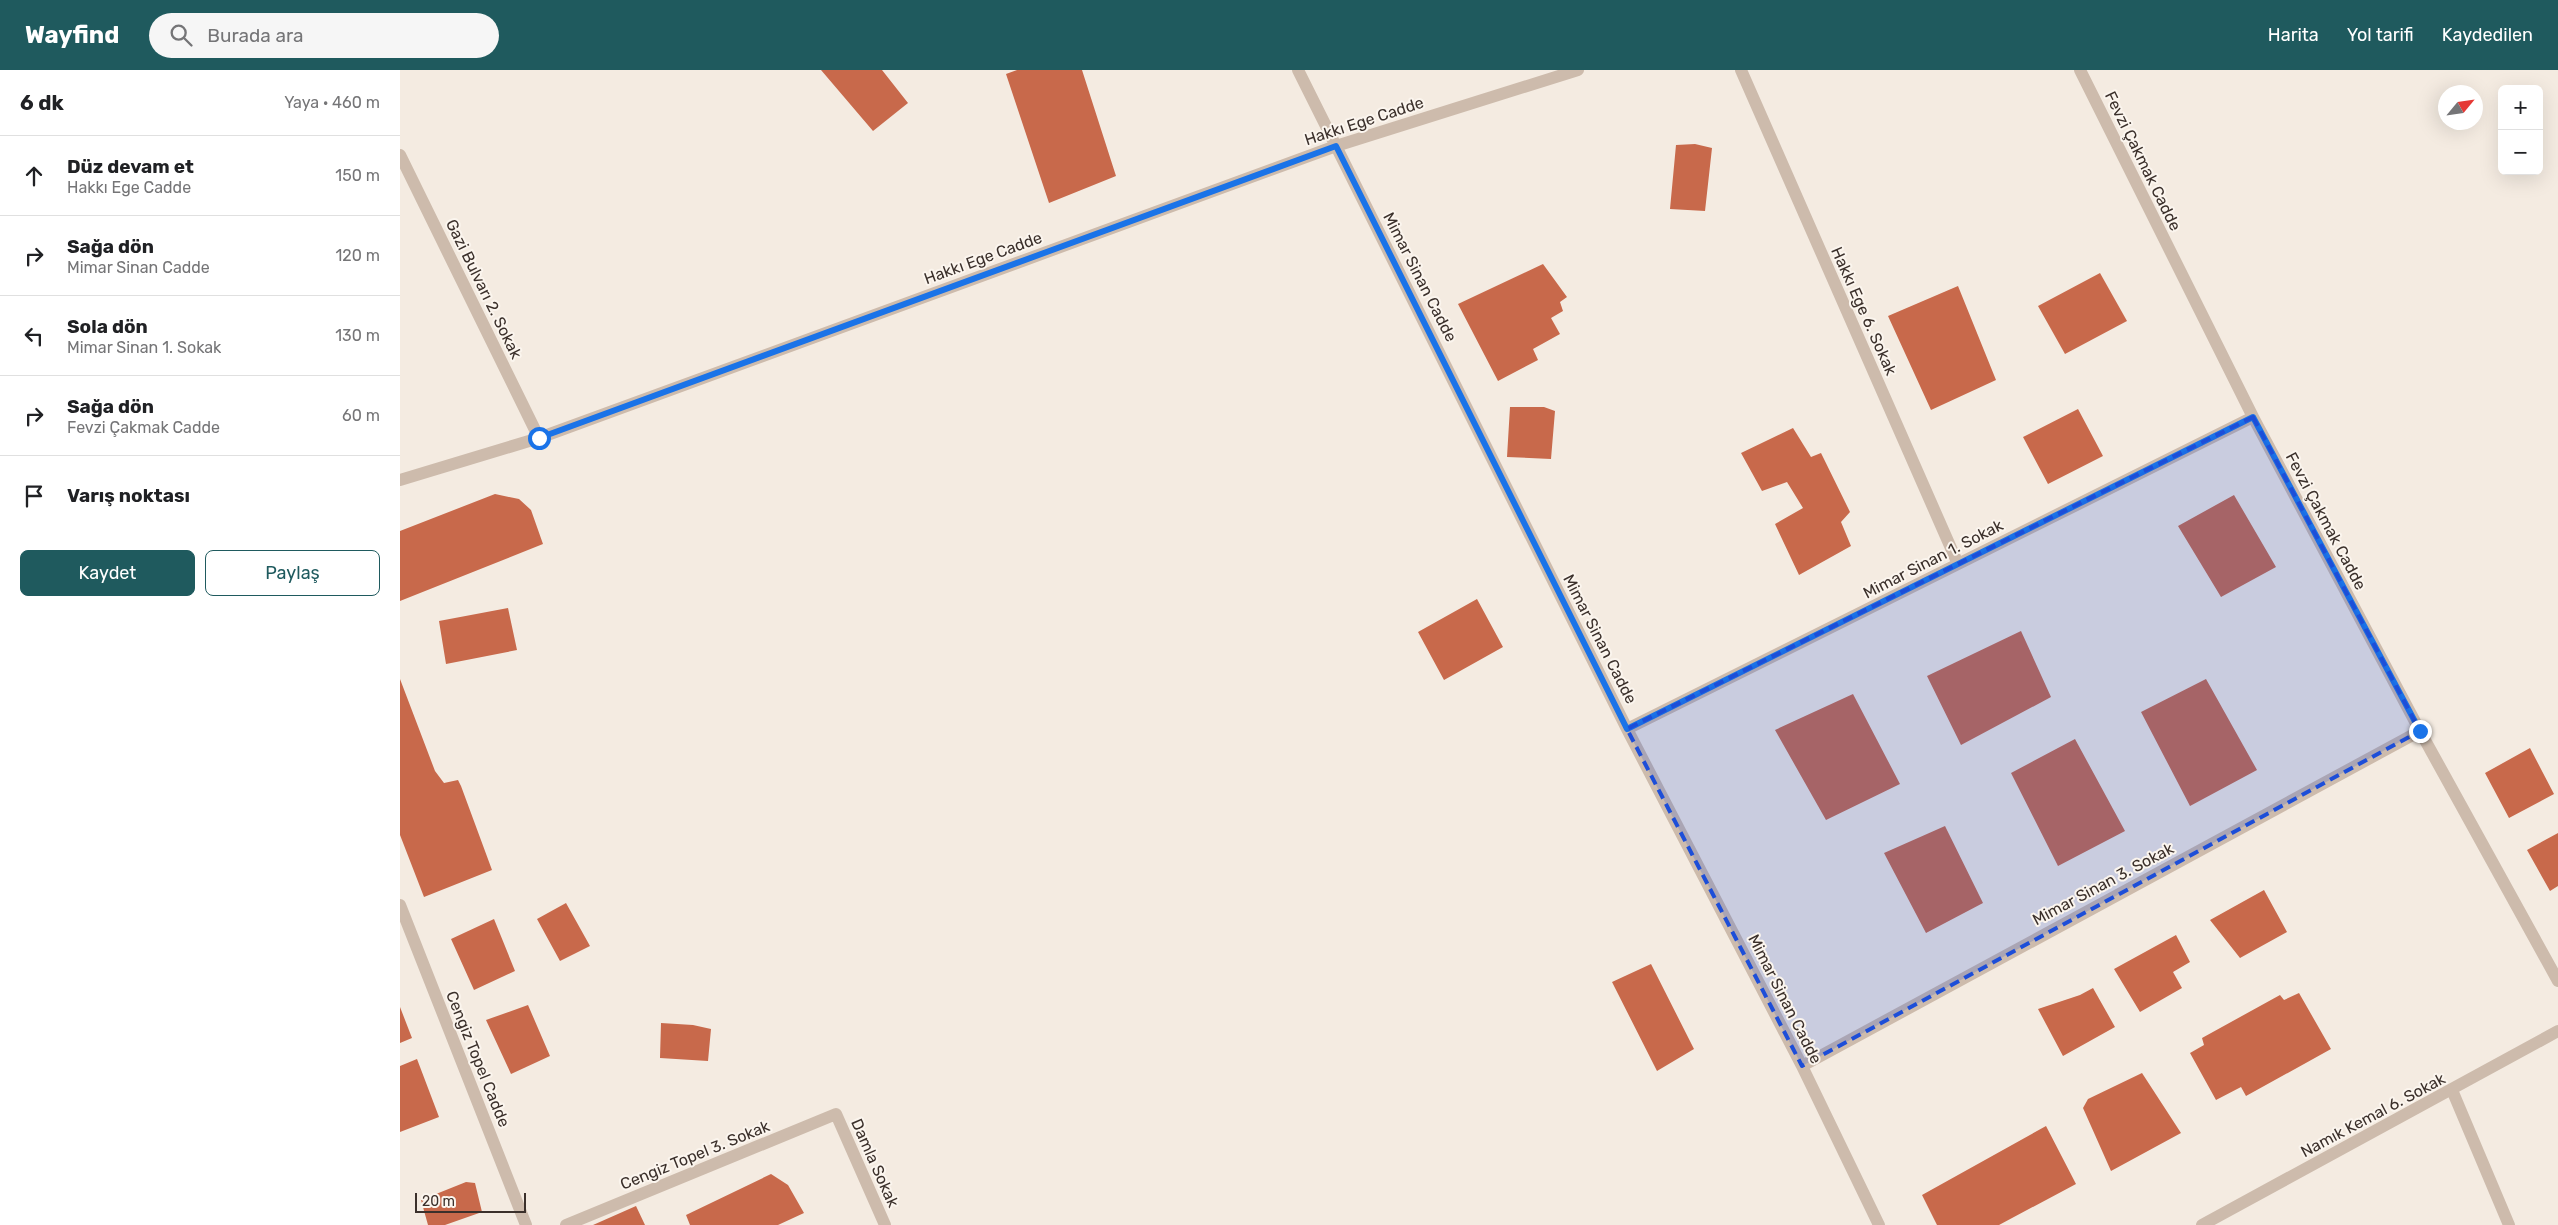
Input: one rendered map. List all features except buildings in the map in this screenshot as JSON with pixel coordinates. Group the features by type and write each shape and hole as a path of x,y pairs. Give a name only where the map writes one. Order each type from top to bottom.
{"street":[{"name":"Mimar Sinan Cadde","path":"1298,70 1627,729 1802,1066 1880,1225"},
{"name":"Hakkı Ege Cadde","path":"400,480 539,438 1336,146 1578,70"},
{"name":"Hakkı Ege 6. Sokak","path":"1741,70 1958,564"},
{"name":"Fevzi Çakmak Cadde","path":"2080,70 2253,417 2420,731 2558,980"},
{"name":"Gazi Bulvarı 2. Sokak","path":"400,155 539,438"},
{"name":"Mimar Sinan 1. Sokak","path":"1627,729 2253,417"},
{"name":"Mimar Sinan 3. Sokak","path":"1802,1066 2420,731"},
{"name":"Cengiz Topel Cadde","path":"400,906 526,1225"},
{"name":"Namık Kemal 6. Sokak","path":"2202,1225 2224,1220 2558,1032"},
{"path":"2452,1090 2509,1225"},
{"name":"Cengiz Topel 3. Sokak","path":"566,1225 836,1114"},
{"name":"Damla Sokak","path":"836,1114 885,1225"}],"highlighted area":[{"path":"2253,417 2420,731 1802,1066 1627,729"}],"route":[{"path":"539,438 1336,146 1627,729 2253,417 2420,731"}]}
